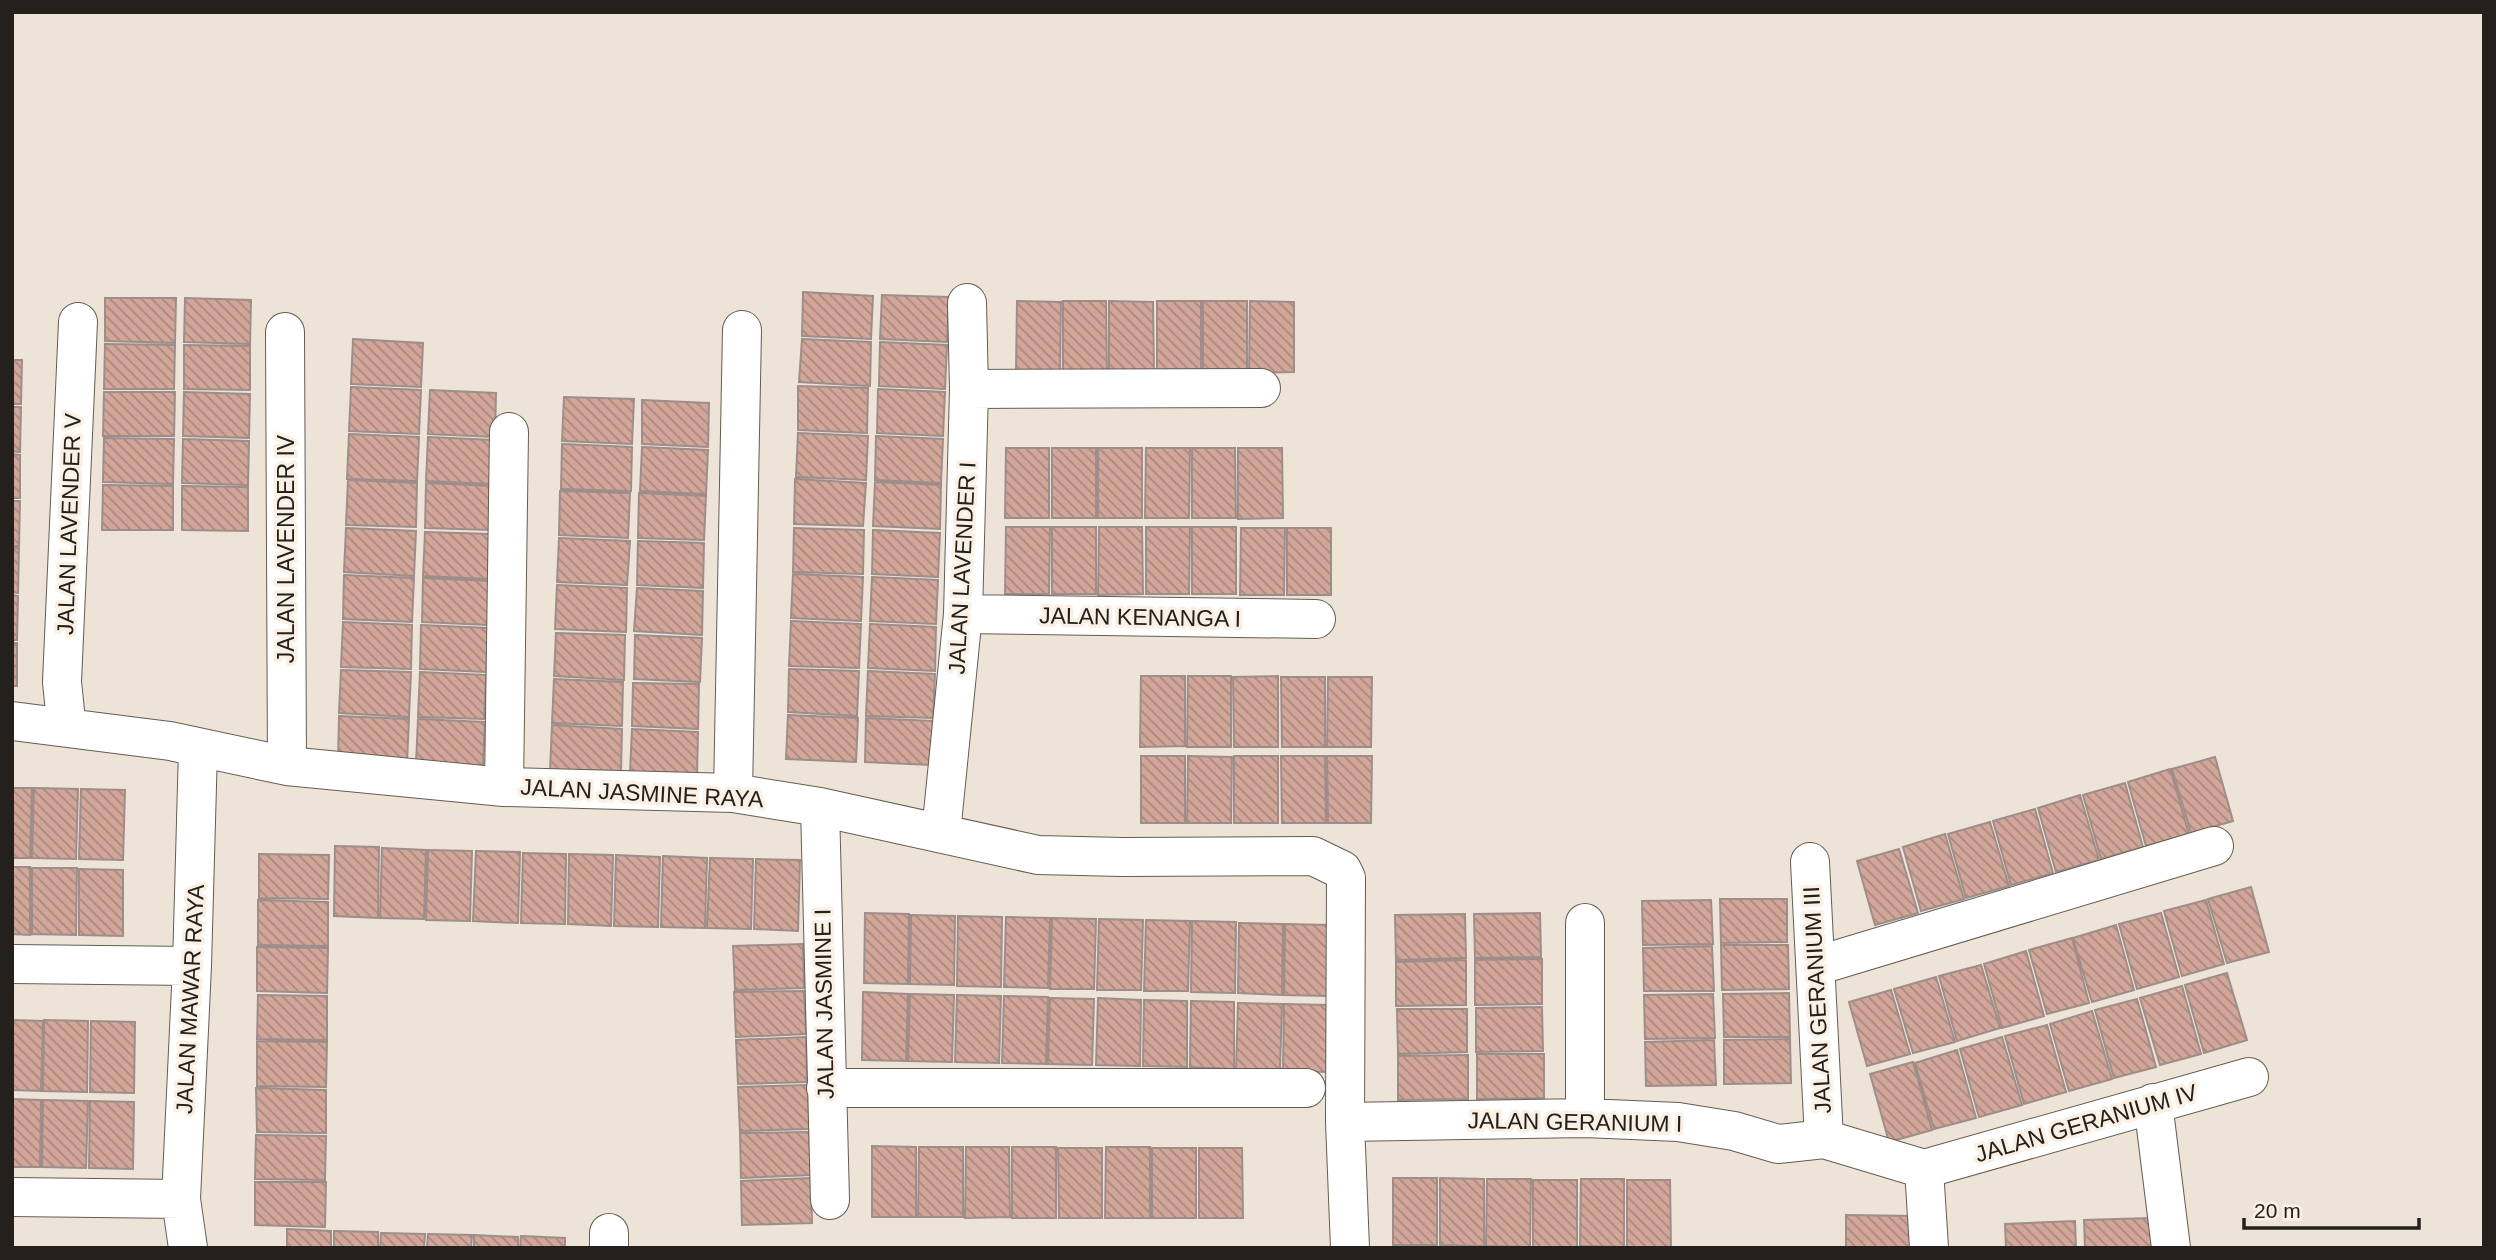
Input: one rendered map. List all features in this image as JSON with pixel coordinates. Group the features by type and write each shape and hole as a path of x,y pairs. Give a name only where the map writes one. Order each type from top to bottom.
{"street":[{"name":"JALAN LAVENDER I","path":"941,833 963,614 969,389 967,303"},
{"name":"JALAN LAVENDER V","path":"61,726 65,711 62,682 78,322"},
{"path":"733,793 742,330"},
{"name":"JALAN LAVENDER IV","path":"285,332 287,766"},
{"path":"969,389 1261,388"},
{"path":"504,787 509,432"},
{"name":"JALAN KENANGA I","path":"963,614 1316,619"},
{"name":"JALAN JASMINE RAYA","path":"12,721 170,741 287,766 504,787 733,793 820,807 1038,855 1313,856 1342,870 1346,878 1345,1122"},
{"name":"JALAN MAWAR RAYA","path":"188,1248 181,1199 192,966 198,749"},
{"name":"JALAN JASMINE I","path":"820,807 830,1200"},
{"path":"1816,965 2214,846"},
{"name":"JALAN GERANIUM III","path":"1810,862 1824,1139"},
{"path":"1585,923 1585,1118"},
{"path":"12,964 192,966"},
{"name":"JALAN GERANIUM IV","path":"1924,1170 2249,1077"},
{"path":"826,1088 1306,1088"},
{"path":"2152,1103 2171,1248"},
{"name":"JALAN GERANIUM I","path":"1345,1122 1585,1118 1678,1122 1734,1131 1778,1144 1824,1139 1924,1170"},
{"path":"1345,1122 1350,1248"},
{"path":"1924,1170 1929,1248"},
{"path":"12,1197 181,1199"}],"building":[{"path":"803,292 873,296 871,339 802,336"},
{"path":"882,295 949,297 947,342 880,339"},
{"path":"105,298 176,298 175,343 105,341"},
{"path":"185,298 251,300 250,344 184,342"},
{"path":"1017,301 1061,302 1060,372 1016,371"},
{"path":"1063,301 1106,301 1107,372 1063,371"},
{"path":"1109,301 1153,302 1154,372 1109,371"},
{"path":"1157,301 1201,301 1201,372 1157,371"},
{"path":"1203,301 1247,301 1247,371 1203,371"},
{"path":"1250,301 1294,302 1294,372 1249,373"},
{"path":"353,339 423,343 421,387 351,384"},
{"path":"802,339 871,342 870,386 799,382"},
{"path":"880,342 947,345 945,389 879,386"},
{"path":"105,344 175,345 174,389 104,389"},
{"path":"184,345 250,346 250,390 184,389"},
{"path":"12,360 22,360 21,404 12,404"},
{"path":"798,386 868,388 867,433 798,430"},
{"path":"351,387 421,390 419,434 349,431"},
{"path":"878,389 945,392 943,436 877,433"},
{"path":"430,390 496,393 495,437 428,434"},
{"path":"104,392 175,392 174,436 103,436"},
{"path":"184,392 250,394 249,438 183,436"},
{"path":"564,397 634,399 632,444 562,441"},
{"path":"642,400 709,403 708,447 642,444"},
{"path":"12,407 21,407 20,452 12,451"},
{"path":"798,433 868,436 866,480 796,477"},
{"path":"349,434 419,437 417,481 347,479"},
{"path":"876,436 943,439 941,483 875,480"},
{"path":"428,437 494,440 493,484 426,481"},
{"path":"104,438 174,439 173,484 103,482"},
{"path":"183,439 249,441 248,485 182,483"},
{"path":"562,444 632,447 631,491 561,489"},
{"path":"642,447 708,450 706,494 640,491"},
{"path":"1006,448 1049,448 1049,518 1005,518"},
{"path":"1052,448 1096,448 1096,518 1052,518"},
{"path":"1098,448 1142,448 1142,518 1098,518"},
{"path":"1146,448 1190,448 1189,518 1145,518"},
{"path":"1192,448 1235,448 1236,518 1192,518"},
{"path":"1238,448 1282,448 1283,518 1238,519"},
{"path":"12,454 20,455 20,498 12,498"},
{"path":"795,479 866,483 863,526 794,524"},
{"path":"348,480 417,483 416,527 346,525"},
{"path":"875,482 941,485 940,529 873,526"},
{"path":"426,483 493,486 491,530 425,528"},
{"path":"103,485 173,486 173,530 102,530"},
{"path":"182,486 248,487 248,531 182,530"},
{"path":"560,491 630,493 628,538 559,535"},
{"path":"639,493 706,496 704,540 638,538"},
{"path":"12,501 20,501 19,546 12,546"},
{"path":"1006,527 1050,527 1049,594 1005,594"},
{"path":"1052,527 1096,527 1096,594 1052,594"},
{"path":"1099,527 1142,527 1143,594 1098,595"},
{"path":"1146,527 1190,527 1189,594 1146,594"},
{"path":"1192,527 1236,527 1236,594 1192,594"},
{"path":"346,528 416,531 414,576 344,572"},
{"path":"794,528 864,530 863,574 793,572"},
{"path":"1241,528 1285,528 1284,595 1240,595"},
{"path":"1287,528 1331,528 1331,595 1287,595"},
{"path":"873,530 940,533 938,577 872,574"},
{"path":"425,532 491,534 489,579 423,576"},
{"path":"559,538 630,541 627,585 557,582"},
{"path":"638,541 704,543 703,588 637,585"},
{"path":"12,548 19,548 18,593 12,592"},
{"path":"793,574 863,577 861,621 791,618"},
{"path":"344,575 414,578 412,622 343,619"},
{"path":"872,577 938,580 936,624 870,621"},
{"path":"423,578 490,581 488,625 422,622"},
{"path":"557,585 627,588 626,632 555,629"},
{"path":"637,588 703,591 702,635 634,631"},
{"path":"12,595 18,596 17,640 12,640"},
{"path":"791,621 861,624 859,668 789,666"},
{"path":"343,622 412,625 411,669 341,667"},
{"path":"870,624 936,627 935,671 868,668"},
{"path":"421,625 488,628 486,672 420,669"},
{"path":"556,633 625,635 624,680 554,676"},
{"path":"635,635 702,638 700,682 634,679"},
{"path":"12,643 17,643 17,686 12,686"},
{"path":"789,669 859,671 857,716 788,712"},
{"path":"341,670 411,672 409,717 339,713"},
{"path":"868,671 935,674 933,718 866,716"},
{"path":"420,672 486,675 484,719 418,717"},
{"path":"1141,676 1185,676 1185,746 1140,747"},
{"path":"1188,676 1231,676 1231,747 1187,747"},
{"path":"1278,676 1278,747 1234,747 1233,677"},
{"path":"1281,677 1325,677 1325,747 1282,747"},
{"path":"1328,677 1372,677 1371,747 1327,747"},
{"path":"554,679 623,682 622,726 552,723"},
{"path":"633,683 699,684 698,729 632,726"},
{"path":"788,715 858,718 856,762 786,759"},
{"path":"339,716 409,719 407,763 338,760"},
{"path":"866,718 933,721 931,765 865,762"},
{"path":"418,719 485,722 483,766 416,763"},
{"path":"552,725 622,729 621,773 550,770"},
{"path":"632,729 698,732 697,776 630,773"},
{"path":"1141,756 1185,756 1185,823 1141,823"},
{"path":"1188,756 1232,757 1231,823 1187,823"},
{"path":"1234,756 1278,756 1278,823 1234,823"},
{"path":"1281,756 1325,756 1326,823 1282,823"},
{"path":"1327,756 1372,756 1371,823 1328,823"},
{"path":"2215,757 2233,821 2191,833 2172,769"},
{"path":"2170,769 2189,834 2146,846 2128,782"},
{"path":"2125,783 2143,847 2101,859 2083,795"},
{"path":"12,788 32,788 30,858 12,858"},
{"path":"34,788 78,789 76,859 32,858"},
{"path":"81,789 125,790 123,860 79,859"},
{"path":"2080,795 2099,860 2056,872 2038,808"},
{"path":"2035,809 2053,873 2011,885 1993,821"},
{"path":"1990,822 2009,886 1966,898 1948,834"},
{"path":"1945,834 1964,899 1921,911 1903,847"},
{"path":"335,846 379,847 378,918 334,916"},
{"path":"382,848 426,850 424,919 380,918"},
{"path":"1899,849 1918,913 1875,925 1857,861"},
{"path":"428,850 472,851 470,921 426,920"},
{"path":"476,851 520,852 518,923 473,921"},
{"path":"523,853 566,854 565,924 521,923"},
{"path":"259,854 329,855 328,899 259,898"},
{"path":"569,854 613,855 611,926 568,924"},
{"path":"616,855 660,857 658,927 614,926"},
{"path":"663,856 707,858 705,928 661,927"},
{"path":"710,858 753,859 751,929 707,928"},
{"path":"756,859 800,860 798,931 754,929"},
{"path":"12,867 30,867 30,935 12,934"},
{"path":"32,868 77,868 76,935 32,934"},
{"path":"79,869 123,870 123,936 79,935"},
{"path":"2251,887 2269,952 2227,963 2208,899"},
{"path":"1720,899 1787,899 1787,942 1721,943"},
{"path":"258,900 328,902 328,946 258,945"},
{"path":"1711,900 1713,944 1643,945 1642,901"},
{"path":"2206,900 2224,964 2182,976 2164,911"},
{"path":"865,913 909,914 908,984 864,983"},
{"path":"1540,913 1541,957 1475,958 1474,914"},
{"path":"2161,913 2179,977 2137,989 2119,924"},
{"path":"1465,914 1466,958 1396,960 1395,915"},
{"path":"911,915 955,916 954,985 910,984"},
{"path":"958,916 1002,917 1001,987 957,986"},
{"path":"1006,917 1050,918 1048,988 1004,987"},
{"path":"1052,918 1096,919 1094,989 1050,989"},
{"path":"1099,919 1143,920 1141,990 1097,990"},
{"path":"1146,920 1190,921 1188,991 1144,991"},
{"path":"1192,921 1236,922 1235,993 1191,992"},
{"path":"1239,923 1283,924 1282,995 1238,993"},
{"path":"1285,924 1329,925 1328,996 1284,995"},
{"path":"2116,925 2134,990 2092,1002 2073,938"},
{"path":"2072,938 2089,1003 2047,1014 2029,950"},
{"path":"803,944 804,988 735,990 733,946"},
{"path":"1721,945 1788,945 1789,989 1722,990"},
{"path":"1712,946 1714,991 1644,991 1643,948"},
{"path":"257,947 328,948 327,993 257,991"},
{"path":"2026,951 2044,1016 2002,1028 1984,964"},
{"path":"1542,959 1542,1004 1475,1005 1475,960"},
{"path":"1466,960 1466,1005 1396,1006 1396,962"},
{"path":"1981,965 2000,1028 1957,1041 1939,976"},
{"path":"2227,973 2247,1040 2204,1053 2185,985"},
{"path":"1936,977 1955,1042 1913,1053 1894,989"},
{"path":"2182,986 2201,1054 2160,1065 2140,998"},
{"path":"1891,990 1910,1054 1867,1066 1849,1002"},
{"path":"804,991 806,1034 736,1037 734,992"},
{"path":"863,992 908,994 906,1061 862,1060"},
{"path":"1789,993 1790,1037 1724,1037 1723,994"},
{"path":"910,994 954,995 952,1062 908,1061"},
{"path":"1713,994 1715,1038 1645,1039 1644,995"},
{"path":"258,995 327,996 327,1040 257,1039"},
{"path":"957,995 1001,996 999,1063 955,1062"},
{"path":"1004,996 1048,997 1046,1064 1002,1063"},
{"path":"1050,998 1094,999 1092,1065 1048,1064"},
{"path":"1098,998 1141,1000 1140,1066 1096,1065"},
{"path":"2137,999 2156,1067 2114,1078 2095,1010"},
{"path":"1144,1000 1187,1001 1187,1067 1143,1066"},
{"path":"1191,1001 1234,1002 1234,1069 1190,1067"},
{"path":"1238,1003 1282,1004 1280,1070 1236,1070"},
{"path":"1284,1004 1328,1005 1326,1072 1283,1071"},
{"path":"1542,1007 1543,1051 1476,1052 1476,1008"},
{"path":"1397,1009 1467,1009 1467,1052 1398,1054"},
{"path":"2092,1011 2112,1079 2069,1091 2050,1024"},
{"path":"12,1020 43,1021 41,1091 12,1090"},
{"path":"44,1020 88,1021 87,1092 43,1091"},
{"path":"91,1021 135,1022 134,1093 90,1092"},
{"path":"2047,1025 2066,1092 2024,1104 2005,1036"},
{"path":"806,1037 807,1082 738,1084 736,1040"},
{"path":"2002,1037 2022,1105 1979,1117 1960,1049"},
{"path":"1790,1039 1791,1083 1724,1084 1724,1040"},
{"path":"1714,1040 1716,1085 1646,1086 1645,1042"},
{"path":"257,1041 327,1042 326,1087 257,1086"},
{"path":"1957,1050 1976,1118 1934,1129 1915,1063"},
{"path":"1477,1054 1544,1054 1544,1098 1477,1099"},
{"path":"1468,1055 1468,1099 1398,1100 1398,1056"},
{"path":"1913,1062 1932,1130 1889,1142 1870,1074"},
{"path":"808,1085 809,1129 740,1131 738,1087"},
{"path":"256,1088 326,1090 326,1133 257,1132"},
{"path":"12,1099 41,1100 40,1167 12,1167"},
{"path":"43,1100 88,1101 86,1168 42,1167"},
{"path":"90,1101 134,1102 133,1169 89,1168"},
{"path":"809,1132 811,1175 741,1178 740,1133"},
{"path":"256,1135 326,1136 325,1180 255,1179"},
{"path":"872,1146 916,1147 916,1217 872,1217"},
{"path":"919,1147 963,1147 963,1217 918,1217"},
{"path":"966,1147 1009,1147 1010,1217 965,1218"},
{"path":"1012,1147 1056,1147 1056,1218 1012,1218"},
{"path":"1106,1147 1150,1147 1150,1218 1105,1218"},
{"path":"1058,1148 1102,1148 1102,1218 1059,1218"},
{"path":"1152,1148 1196,1148 1196,1218 1152,1218"},
{"path":"1199,1148 1242,1148 1243,1218 1199,1218"},
{"path":"811,1178 812,1223 742,1225 741,1181"},
{"path":"1393,1178 1437,1178 1437,1245 1393,1245"},
{"path":"1440,1178 1484,1179 1484,1246 1440,1245"},
{"path":"1487,1179 1531,1179 1530,1247 1486,1246"},
{"path":"1581,1179 1624,1179 1624,1247 1580,1246"},
{"path":"1533,1180 1577,1180 1577,1247 1533,1247"},
{"path":"1627,1180 1670,1180 1671,1247 1627,1247"},
{"path":"255,1182 326,1182 325,1227 255,1225"},
{"path":"1846,1215 1916,1216 1916,1248 1846,1248"},
{"path":"2150,1218 2152,1248 2085,1248 2084,1220"},
{"path":"2075,1221 2076,1248 2006,1248 2005,1224"},
{"path":"287,1229 331,1231 331,1248 287,1248"},
{"path":"334,1231 378,1232 378,1248 334,1248"},
{"path":"381,1233 425,1234 424,1248 380,1248"},
{"path":"428,1234 472,1235 471,1248 427,1248"},
{"path":"474,1235 518,1237 518,1248 474,1248"},
{"path":"521,1236 565,1238 565,1248 520,1248"}]}
